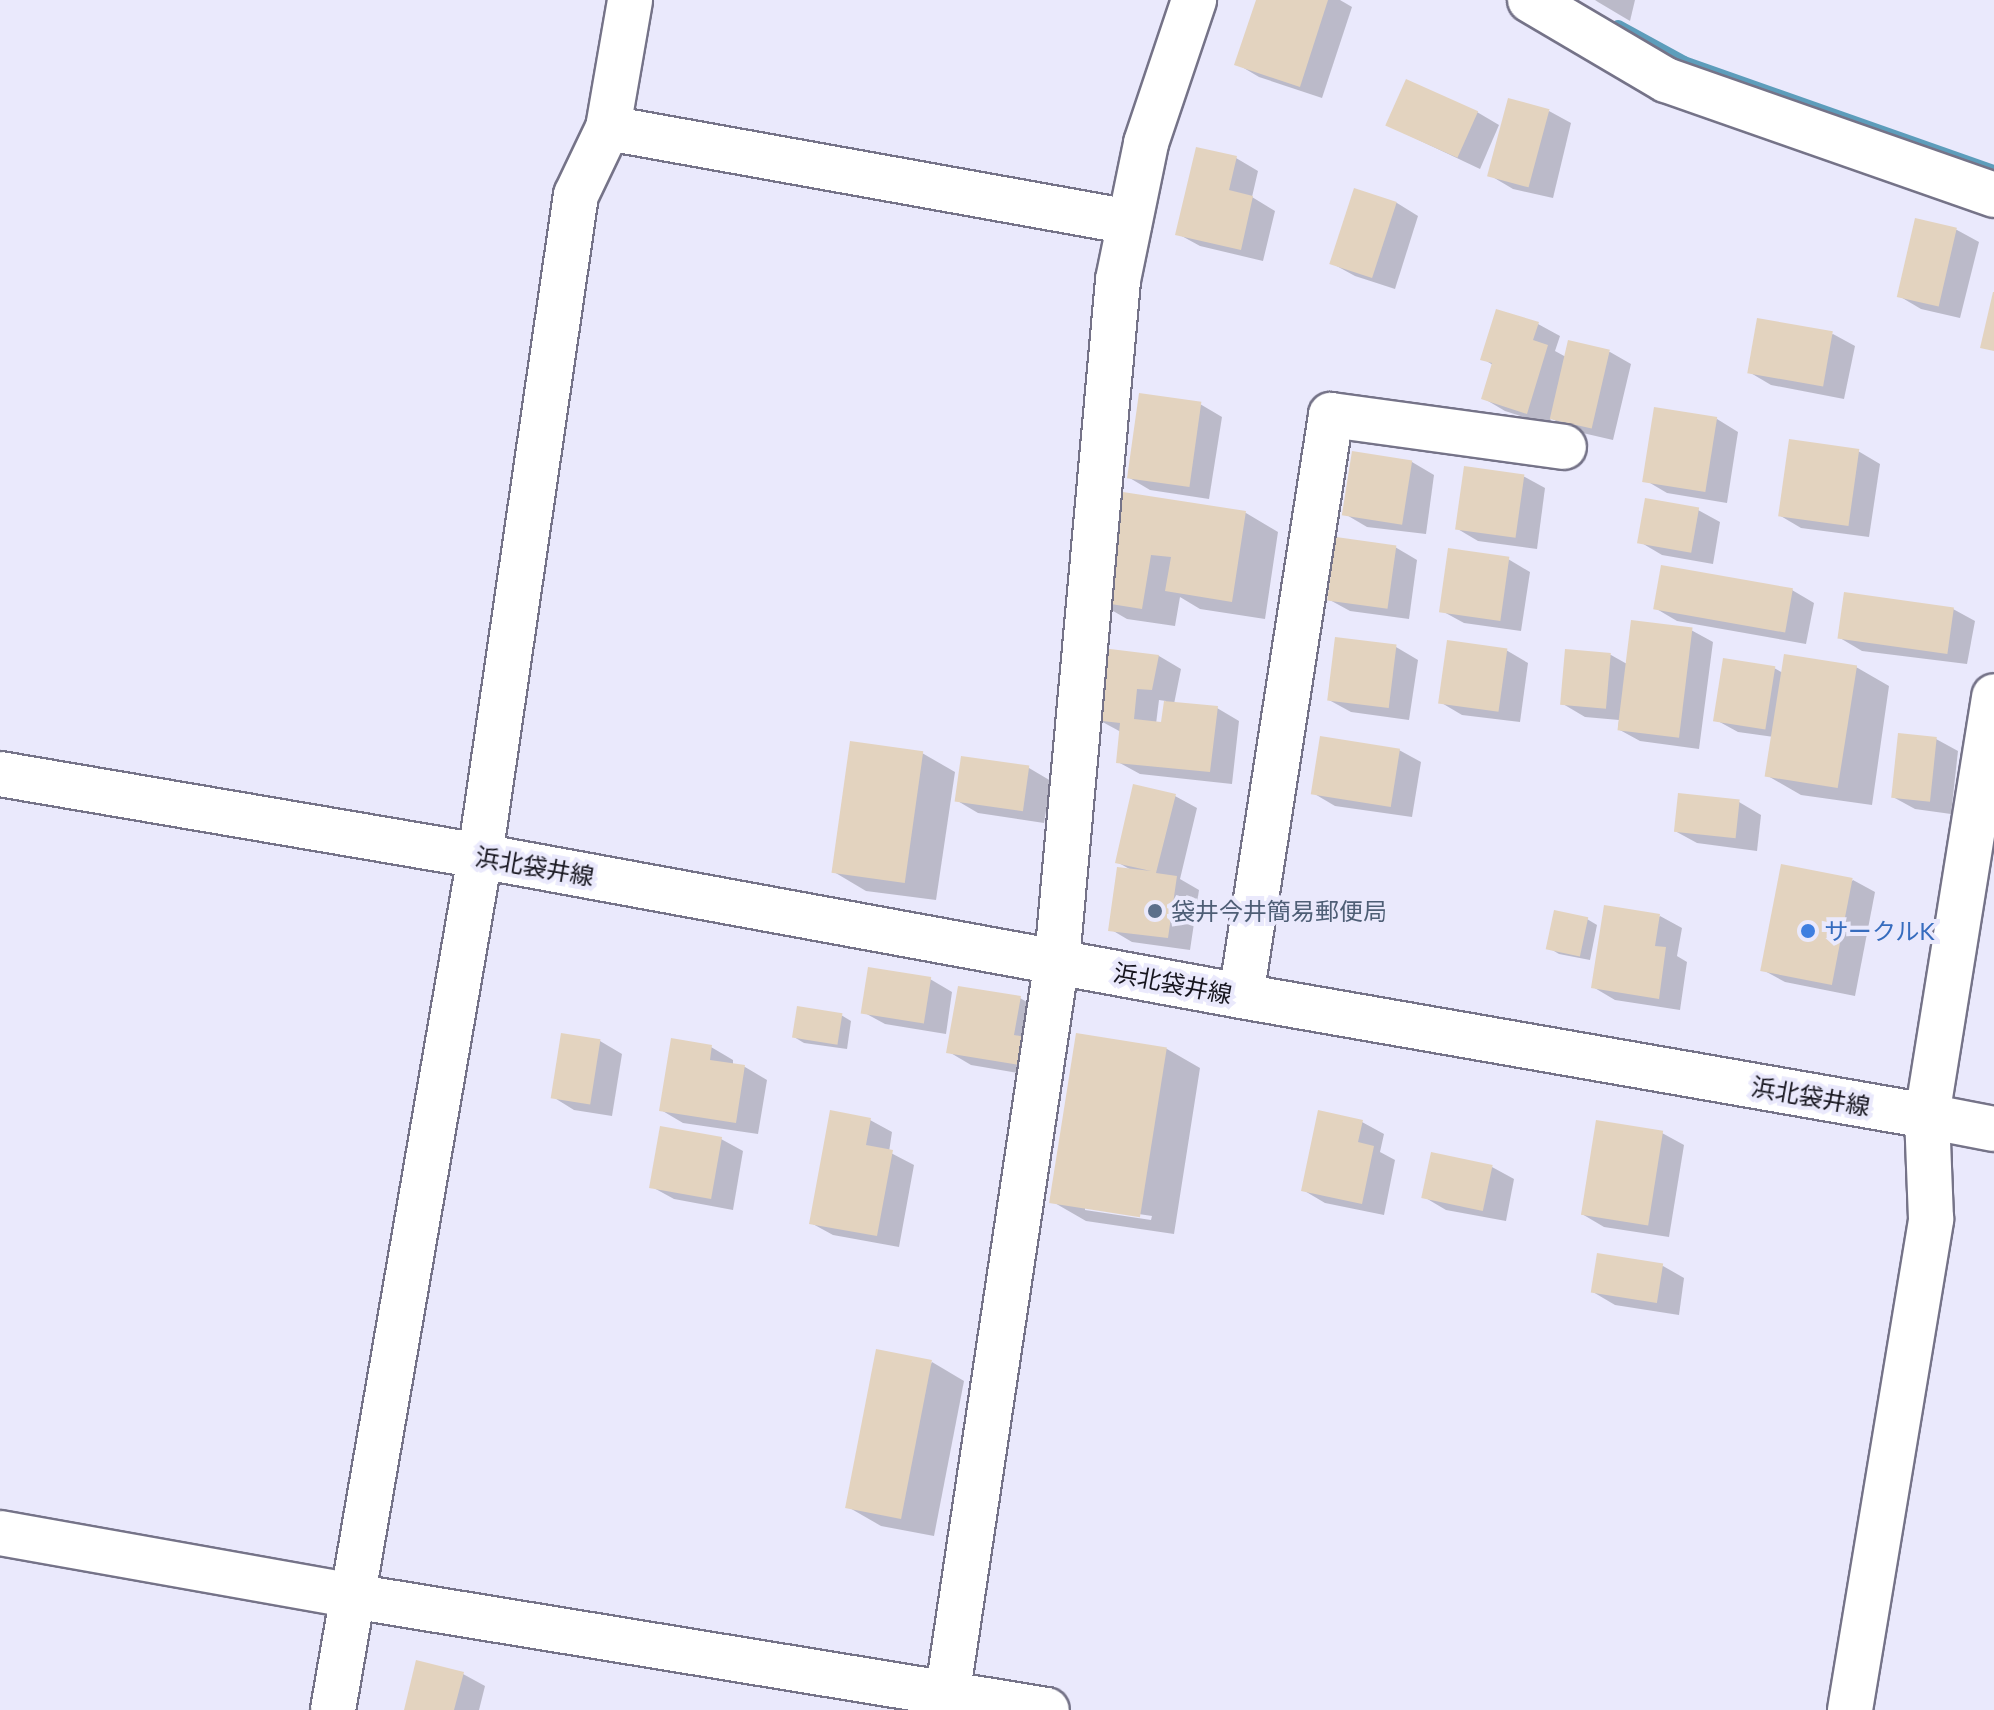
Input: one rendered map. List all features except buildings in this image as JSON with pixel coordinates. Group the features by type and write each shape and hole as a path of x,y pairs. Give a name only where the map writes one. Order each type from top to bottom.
{"street":[{"path":"333,1710 480,856 576,195 608,128 630,0"},
{"path":"947,1701 1057,960 1118,280 1146,143 1194,0"},
{"path":"1530,0 1666,80 1994,195"},
{"path":"608,128 1130,222"},
{"path":"1241,996 1331,415 1564,447"},
{"path":"1850,1710 1931,1219 1927,1116 1994,696"},
{"name":"浜北袋井線","path":"0,774 480,856 1241,996 1994,1129"},
{"path":"0,1533 947,1701 1047,1710"}],"waterway":[{"path":"1618,27 1684,63 1994,172"}],"place":[{"name":"袋井今井簡易郵便局","path":"1155,911"},
{"name":"サークルK","path":"1808,931"}]}
